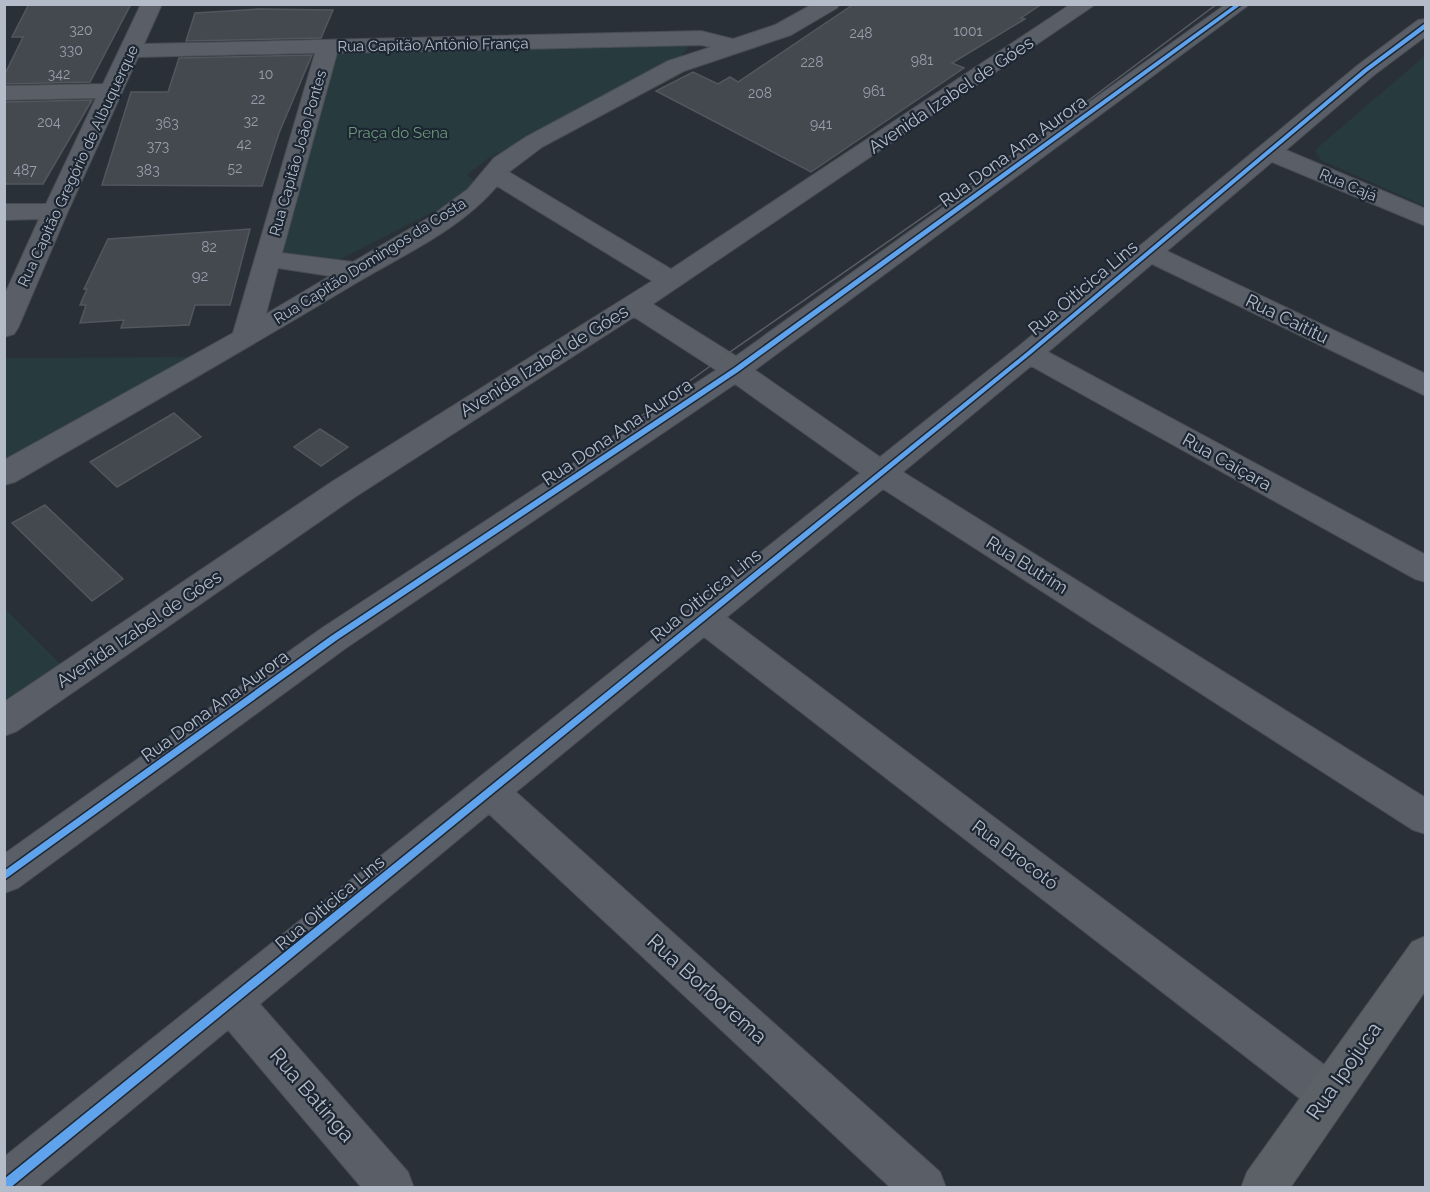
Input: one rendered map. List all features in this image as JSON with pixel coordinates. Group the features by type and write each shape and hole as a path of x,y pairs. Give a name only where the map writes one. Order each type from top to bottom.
{"main road":[{"name":"Rua Ipojuca","path":"1263,1188 1327,1093 1424,961"}],"street":[{"name":"Rua Capitão Gregório de Albuquerque","path":"4,328 55,211 152,4"},
{"name":"Rua Capitão Domingos da Costa","path":"4,474 245,338 465,204 503,163 534,142 676,66 783,30 801,12 830,4"},
{"name":"Avenida Izabel de Góes","path":"4,721 344,489 671,281 1086,4"},
{"name":"Rua Dona Ana Aurora","path":"4,876 334,638 736,370 1240,4"},
{"name":"Rua Oiticica Lins","path":"4,1186 1029,353 1366,70 1425,25"},
{"name":"Rua Capitão Antônio França","path":"131,51 701,38 734,47"},
{"name":"Rua Capitão João Pontes","path":"245,338 328,47"},
{"path":"4,93 112,91"},
{"name":"Rua Cajá","path":"1270,152 1425,218"},
{"path":"495,174 671,281"},
{"path":"4,212 55,211"},
{"name":"Rua Caititu","path":"1149,252 1425,386"},
{"name":"Rua Capitão João Pontes","path":"268,259 357,271"},
{"name":"Rua Butrim","path":"633,304 736,370 881,473 1425,818"},
{"name":"Rua Caiçara","path":"1029,353 1425,570"},
{"name":"Rua Brocotó","path":"702,617 1327,1093"},
{"name":"Rua Borborema","path":"489,791 924,1188"},
{"name":"Rua Batinga","path":"232,1003 392,1188"}],"green space":[{"name":"Praça do Sena","path":"690,45 676,62 487,159 467,175 482,187 333,263 282,252 336,52"},
{"path":"1425,56 1425,206 1321,160 1315,150"},
{"path":"189,357 5,460 6,358"},
{"path":"4,608 65,669 4,710"}],"building":[{"path":"29,4 131,4 90,82 4,84 4,76 23,37 12,37"},
{"path":"854,4 1042,4 1021,18 1025,19 952,63 964,68 811,172 656,91 693,72 718,84 730,77 738,82"},
{"path":"258,9 333,10 321,38 186,41 195,13"},
{"path":"312,55 279,133 262,186 102,185 131,92 168,92 179,58"},
{"path":"92,100 43,184 4,184 4,102"},
{"path":"250,229 230,305 195,305 189,325 121,328 124,320 80,323 86,305 80,305 87,289 84,289 108,239"},
{"path":"174,413 201,437 117,487 90,462"},
{"path":"320,429 348,447 321,466 294,447"},
{"path":"45,505 123,579 92,601 12,523"}],"tram line":[{"path":"4,876 720,359 1065,118 1217,4"}],"cycle path":[{"path":"4,876 334,638 736,370 1240,4"},
{"path":"4,1186 1029,353 1366,70 1426,25"}]}
